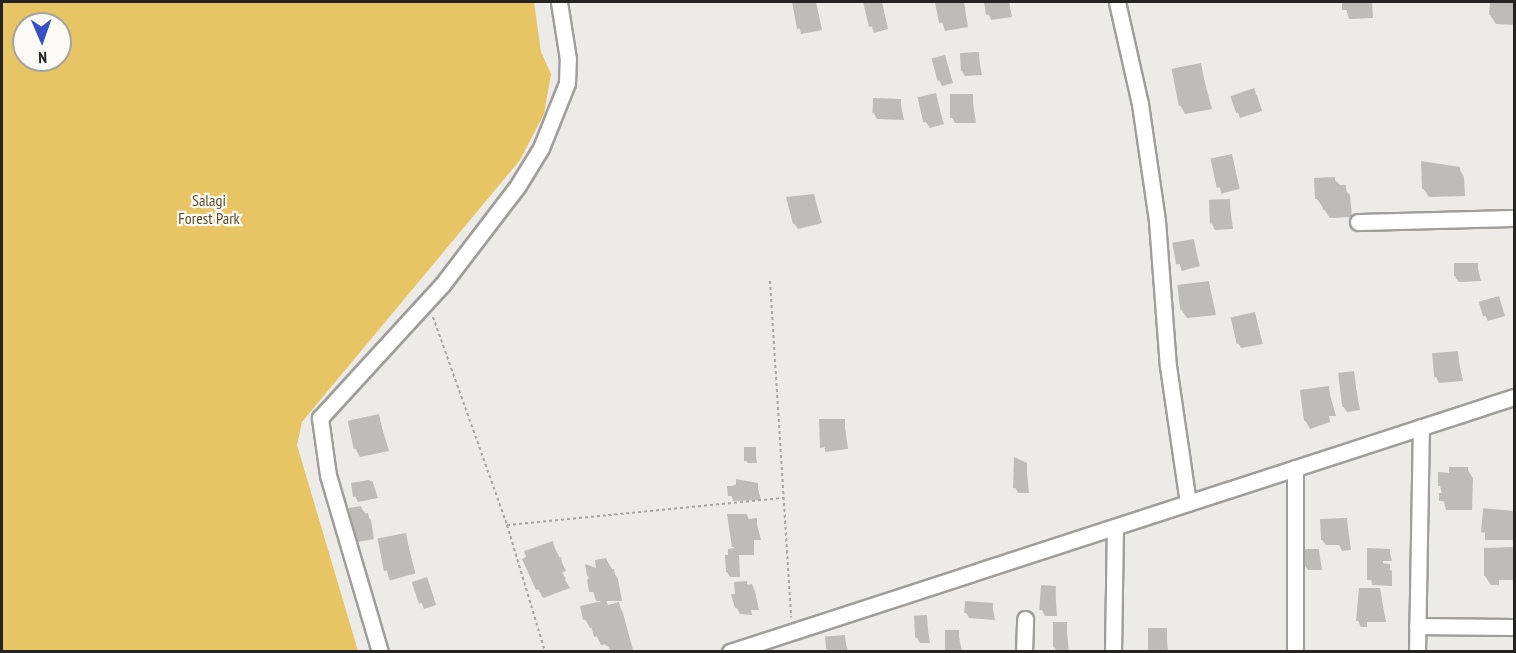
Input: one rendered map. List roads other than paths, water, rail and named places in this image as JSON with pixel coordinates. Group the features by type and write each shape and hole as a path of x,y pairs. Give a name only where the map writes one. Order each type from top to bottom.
{"street":[{"path":"380,651 328,475 320,418 428,300 517,187 541,148 567,83 568,59 559,2"},
{"path":"1117,2 1140,104 1157,221 1168,366 1188,503"},
{"path":"1359,222 1515,218"},
{"path":"730,651 772,645 792,632 1515,397"},
{"path":"1416,651 1421,428"},
{"path":"1295,468 1295,651"},
{"path":"1113,651 1115,527"},
{"path":"1024,651 1025,619"},
{"path":"1416,626 1515,627"}],"park label":[{"name":"Salagi Forest Park","path":"209,209"}]}
